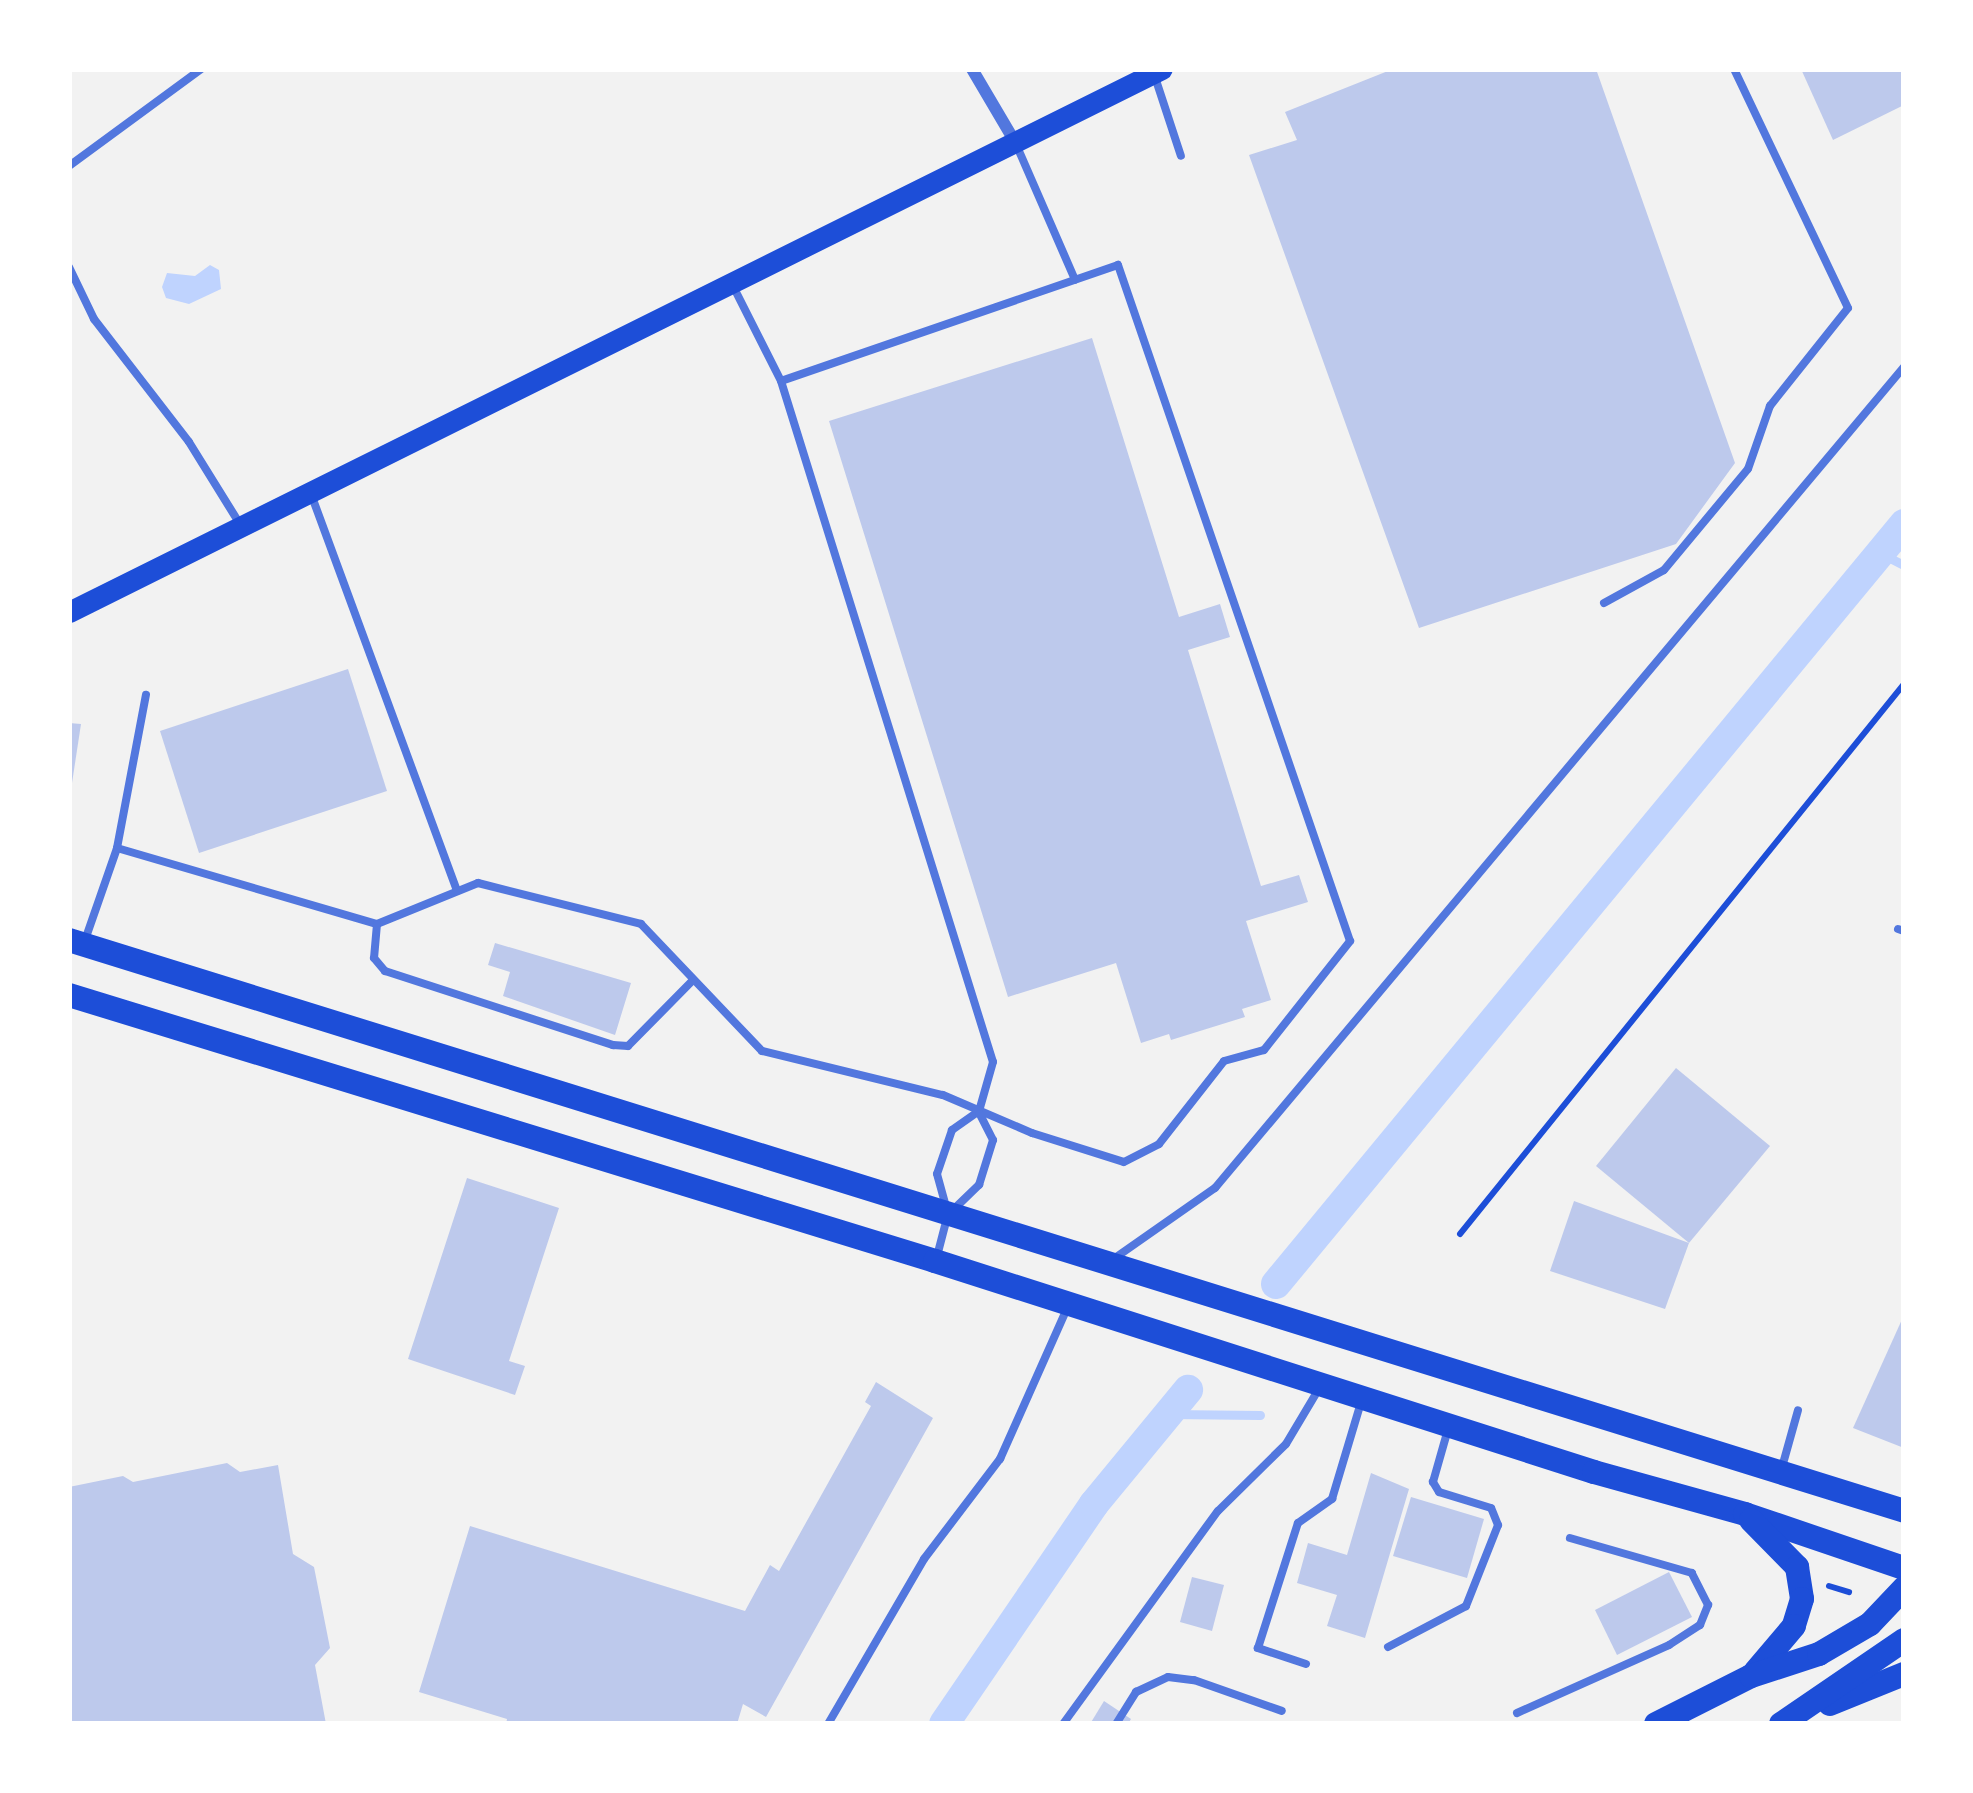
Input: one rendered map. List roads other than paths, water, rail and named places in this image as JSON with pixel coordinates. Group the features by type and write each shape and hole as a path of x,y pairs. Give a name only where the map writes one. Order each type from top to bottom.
{"main road":[{"path":"69,612 1157,71"},
{"path":"76,942 1904,1510"},
{"path":"69,995 935,1261 1904,1568"},
{"path":"1745,1514 1797,1567 1802,1599 1794,1626 1751,1676"},
{"path":"1656,1724 1751,1676 1819,1654 1870,1624 1904,1588"},
{"path":"1787,1721 1904,1640"},
{"path":"1787,1721 1904,1674"}],"street":[{"path":"972,69 1015,142"}],"lane":[{"path":"69,166 201,69"},
{"path":"1604,603 1664,570 1734,486 1748,469 1770,406 1848,308 1734,69"},
{"path":"1157,71 1181,156"},
{"path":"1015,142 1076,280"},
{"path":"117,848 377,924 478,883 641,924 762,1052 943,1095 1124,1162 1159,1144 1224,1060 1264,1050 1350,941 1118,266 781,381"},
{"path":"69,267 94,319 190,442 242,527"},
{"path":"731,283 781,381 993,1062 979,1111 952,1130 937,1174 948,1214 935,1261"},
{"path":"1113,1264 1215,1188 1904,367"},
{"path":"310,493 458,891"},
{"path":"76,942 117,848 146,695"},
{"path":"377,924 374,958 385,971 614,1045 628,1046 694,980"},
{"path":"948,1214 979,1185 993,1140 979,1111"},
{"path":"828,1724 924,1559 1000,1459 1069,1305"},
{"path":"1064,1724 1218,1511 1286,1444 1326,1387"},
{"path":"1306,1664 1258,1648 1298,1523 1332,1499 1363,1398"},
{"path":"1780,1472 1798,1410"},
{"path":"1388,1647 1466,1606 1498,1525 1491,1508 1439,1492 1433,1482 1450,1426"},
{"path":"1517,1713 1670,1645 1700,1624 1708,1605 1692,1573 1570,1538"},
{"path":"1116,1724 1136,1692 1168,1677 1194,1680 1282,1711"}],"water":[{"path":"210,265 219,270 221,289 189,304 166,298 162,287 167,273 195,276"}],"waterway":[{"path":"1276,1284 1904,524"},
{"path":"1880,553 1904,565"},
{"path":"944,1724 1094,1504 1188,1390"},
{"path":"1168,1414 1260,1415"}]}
